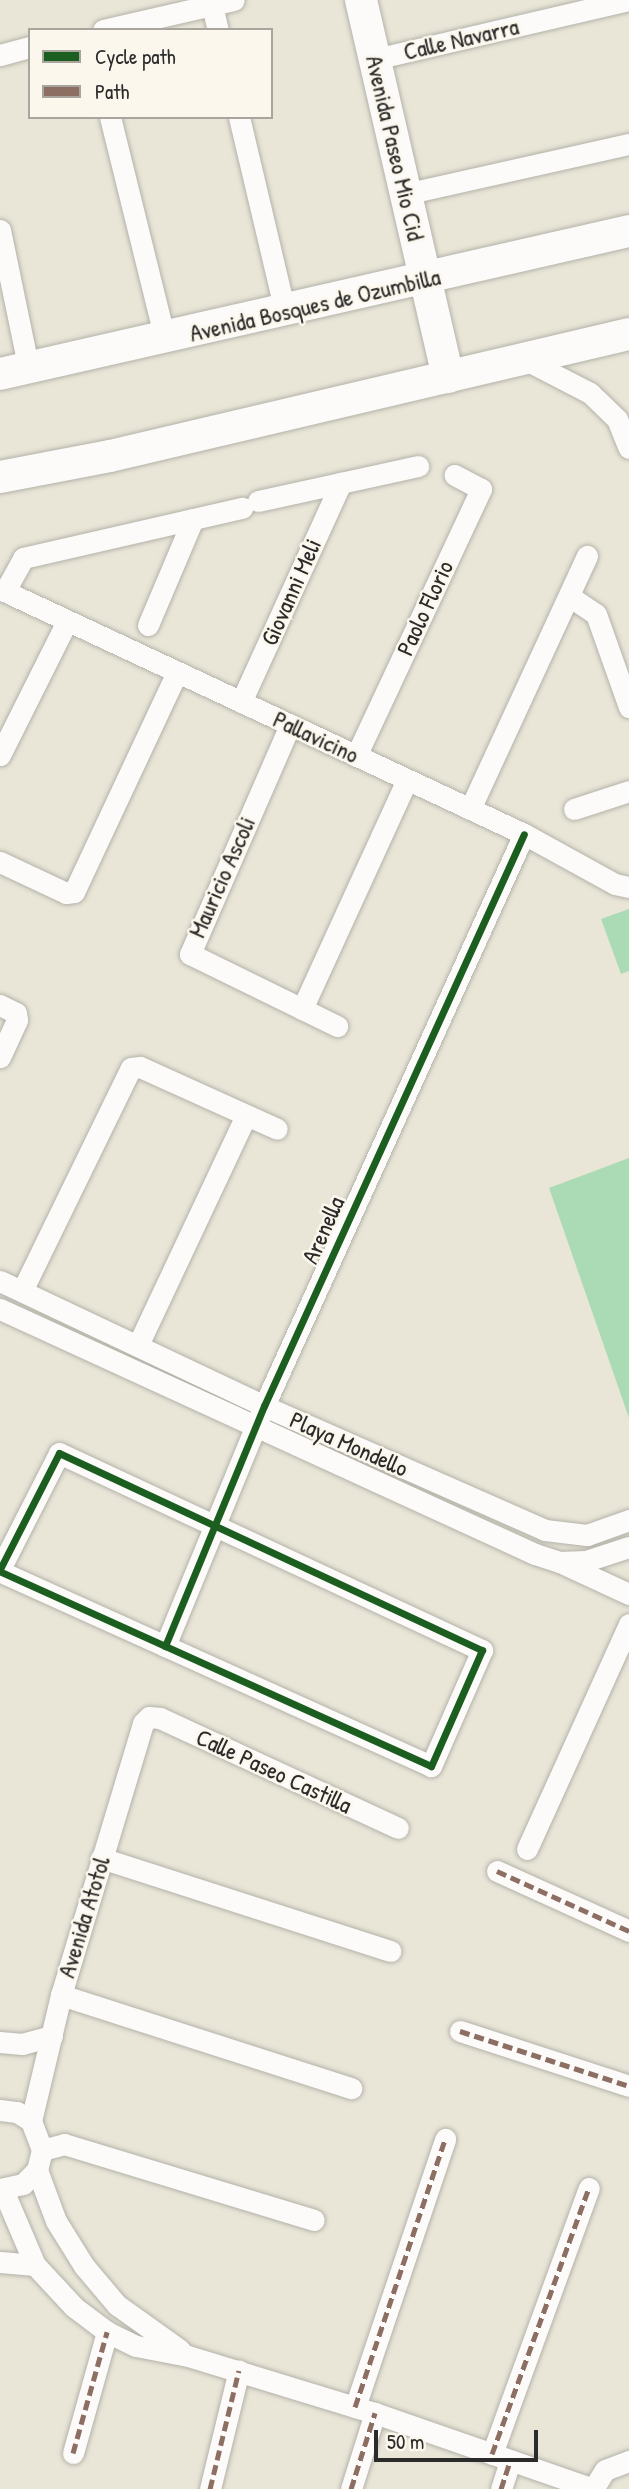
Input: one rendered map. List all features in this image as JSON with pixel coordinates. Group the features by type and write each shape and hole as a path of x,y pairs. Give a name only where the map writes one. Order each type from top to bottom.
{"main road":[{"name":"Avenida Paseo Mio Cid","path":"361,0 448,377"},
{"name":"Avenida Bosques de Ozumbilla","path":"14,372 629,231"},
{"path":"0,477 629,334"}],"street":[{"path":"112,28 234,0"},
{"name":"Calle Navarra","path":"375,59 629,0"},
{"path":"212,5 218,28"},
{"path":"0,55 28,48"},
{"path":"110,119 164,339"},
{"path":"239,119 285,312"},
{"path":"405,194 629,144"},
{"path":"0,230 14,372"},
{"path":"524,359 590,393 617,419 629,448"},
{"path":"2,590 23,558 418,466"},
{"name":"Paolo Florio","path":"356,756 481,489 455,475"},
{"name":"Giovanni Meli","path":"241,702 341,483"},
{"path":"148,625 193,519"},
{"path":"470,809 587,556"},
{"name":"Pallavicino","path":"2,590 524,834 615,884 629,887"},
{"path":"569,596 596,614 629,707"},
{"path":"0,755 67,621"},
{"path":"0,862 66,893 74,892 177,672"},
{"name":"Mauricio Ascoli","path":"290,725 190,954 337,1026"},
{"path":"302,1009 407,780"},
{"path":"574,809 629,791"},
{"name":"Arenella","path":"164,1646 264,1406 524,834"},
{"path":"0,1006 16,1013 17,1020 0,1058"},
{"path":"22,1291 131,1068 140,1067 276,1129"},
{"path":"138,1345 246,1116"},
{"name":"Playa Mondello","path":"0,1281 264,1406 545,1530 587,1535 629,1520"},
{"name":"Playa Mondello","path":"1,1312 559,1562 586,1561 629,1547"},
{"path":"59,1453 217,1524 482,1650 431,1766 0,1570 59,1453"},
{"path":"559,1562 629,1594"},
{"path":"527,1849 629,1624"},
{"name":"Calle Paseo Castilla","path":"149,1717 160,1718 398,1828"},
{"name":"Avenida Atotol","path":"31,2121 61,1995 101,1858 143,1723 149,1717"},
{"path":"101,1858 390,1951"},
{"path":"497,1871 629,1931"},
{"path":"61,1995 351,2088"},
{"path":"460,2031 629,2086"},
{"path":"0,2042 22,2044 52,2036"},
{"path":"0,2109 31,2121 56,2221 83,2266 117,2305 188,2356"},
{"path":"351,2489 365,2410 445,2139"},
{"path":"314,2220 64,2144 40,2160 23,2184 2,2189 35,2265 74,2307 107,2332 136,2346 239,2370 365,2410 593,2489 605,2470 629,2461"},
{"path":"501,2489 501,2458 589,2188"},
{"path":"0,2262 35,2265"},
{"path":"73,2453 107,2332"},
{"path":"209,2489 239,2370"},
{"path":"531,2468 544,2489"}],"green space":[{"path":"629,909 629,971 621,974 601,919"},
{"path":"629,1158 629,1418 549,1188"}],"marked path":[{"path":"497,1871 629,1931"},
{"path":"460,2031 629,2086"},
{"path":"355,2407 445,2139"},
{"path":"492,2454 589,2188"},
{"path":"73,2453 107,2332"},
{"path":"210,2489 239,2370"},
{"path":"351,2489 375,2413"},
{"path":"501,2489 510,2461"}],"cycle path":[{"path":"165,1646 264,1406 524,834"},
{"path":"0,1569 59,1453 482,1650 431,1766 0,1571"}]}
